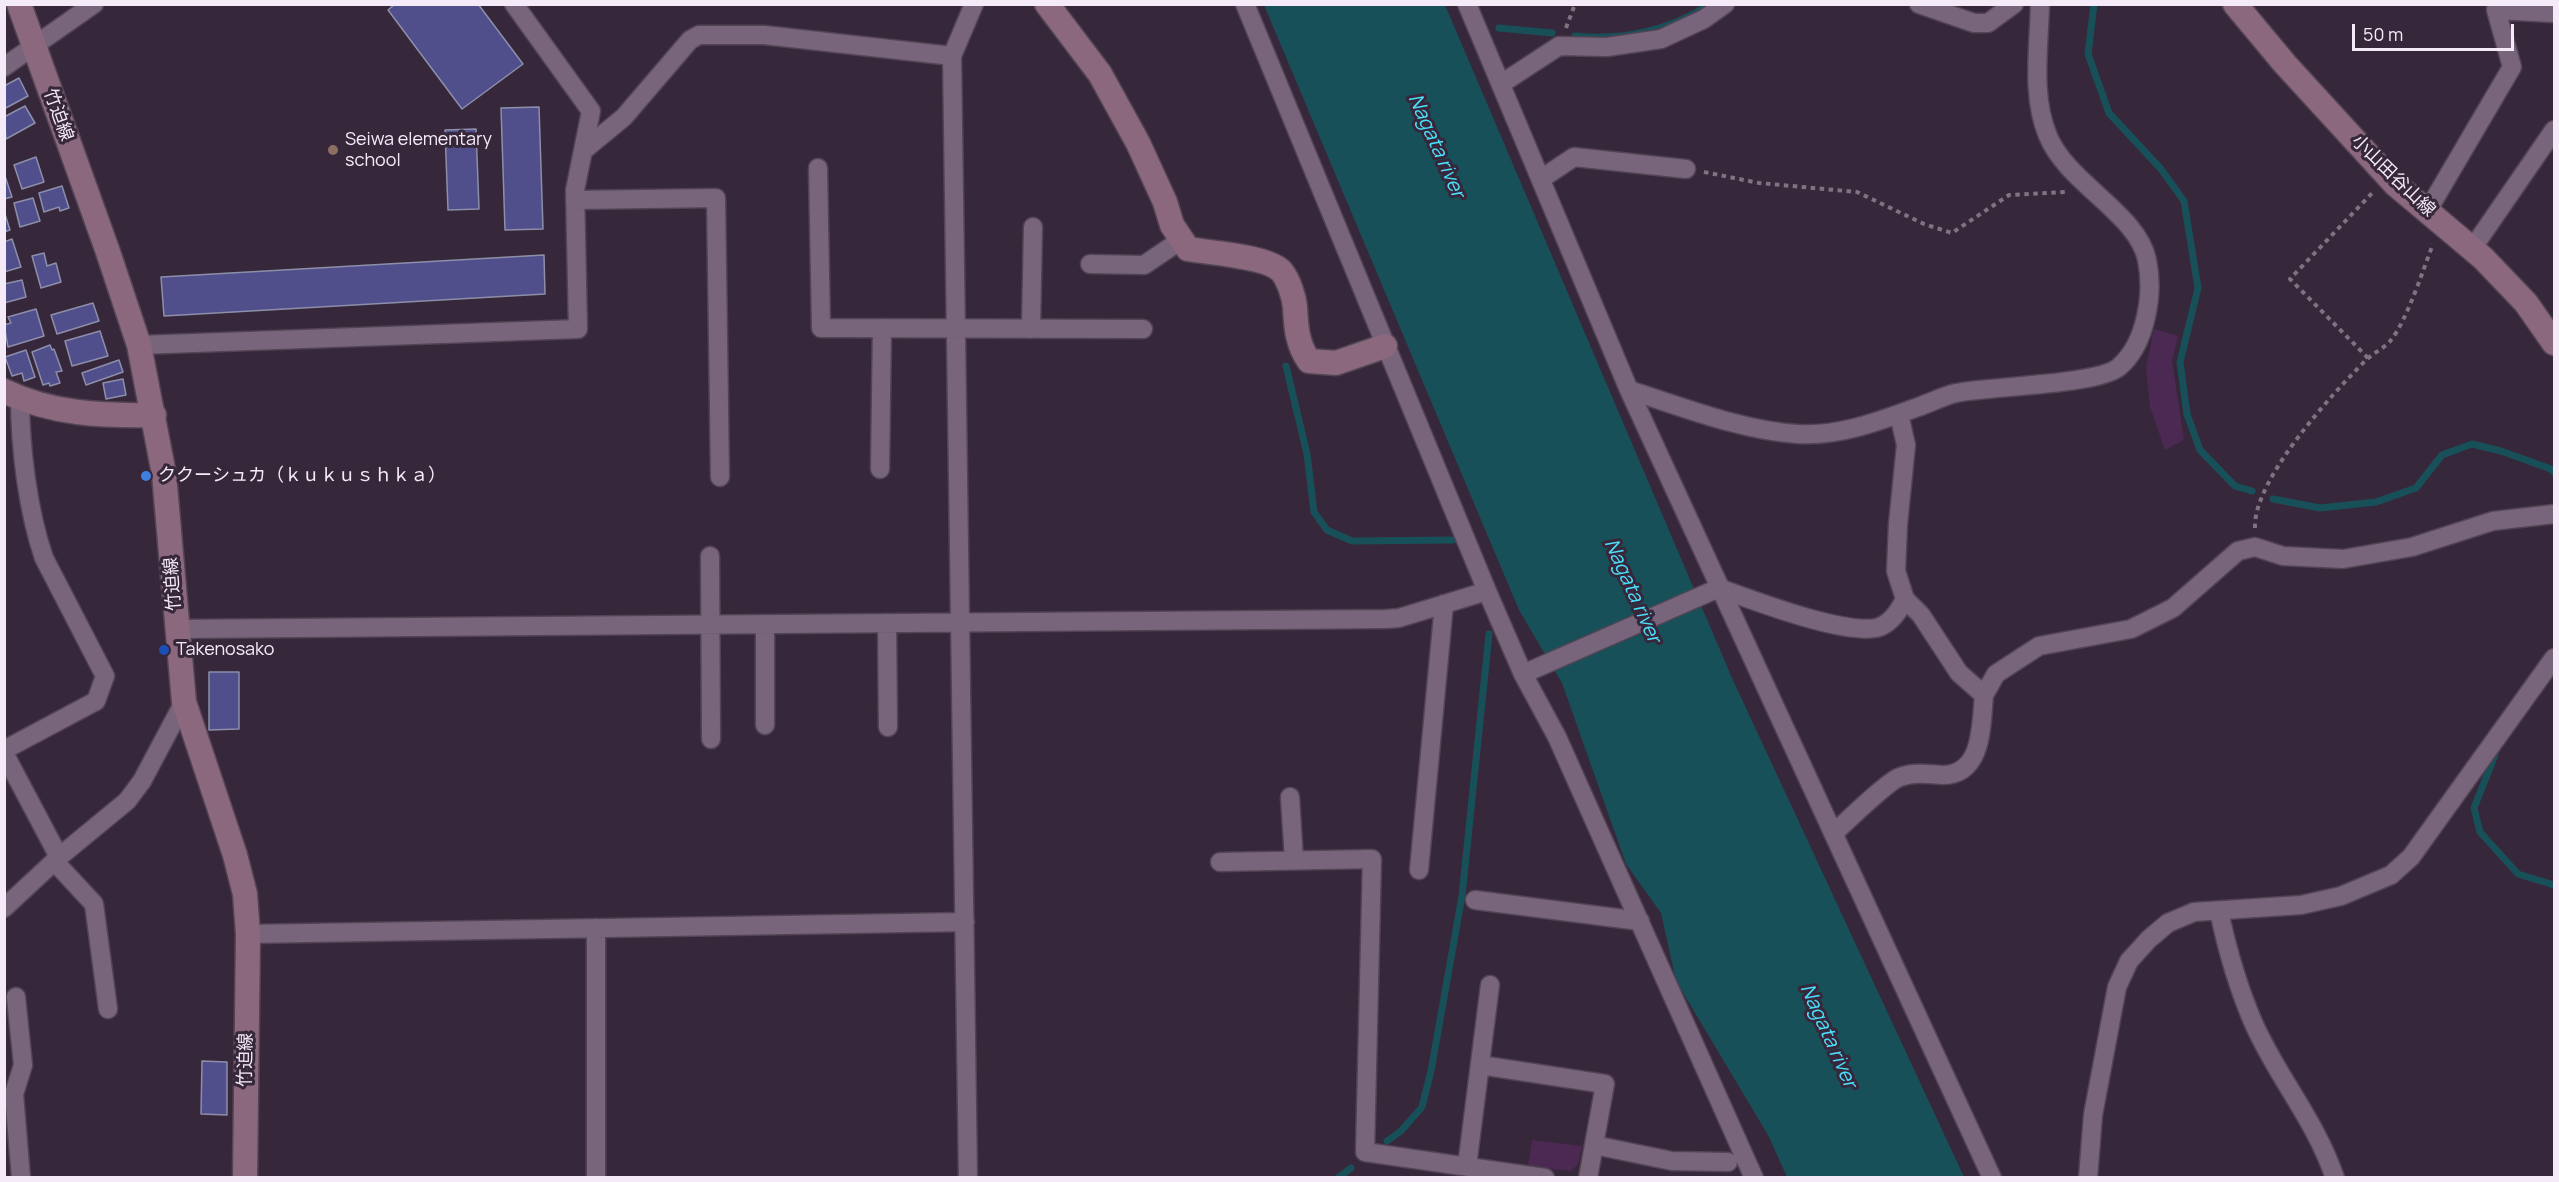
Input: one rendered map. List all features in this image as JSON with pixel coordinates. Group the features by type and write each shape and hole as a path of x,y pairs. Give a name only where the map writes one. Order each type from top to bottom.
{"street":[{"name":"竹迫線","path":"19,4 139,345 154,415 164,474 184,702 235,855 245,894 248,934 245,1178"},
{"path":"4,67 94,4"},
{"path":"139,345 578,328 575,200 578,172 591,111 514,4"},
{"path":"968,1178 952,56 974,4"},
{"path":"1047,4 1100,74 1138,143 1165,202 1172,225 1188,249 1265,262 1281,271 1294,301 1297,334 1302,351 1309,360 1336,363 1385,346"},
{"path":"1245,4 1487,591 1523,674 1557,737 1754,1178"},
{"path":"1467,4 1629,390 1992,1178"},
{"path":"1501,84 1559,46 1607,47 1661,39 1704,20 1725,4"},
{"path":"1919,4 1974,23 1988,23 2014,4"},
{"path":"1629,390 1761,430 1800,434 1836,431 1899,414 1955,393 2084,379 2117,370 2127,359 2141,332 2147,308 2150,278 2147,258 2140,240 2128,225 2071,171 2048,138 2038,104 2040,4"},
{"name":"小山田谷山線","path":"2235,4 2285,64 2389,176 2472,249 2526,303 2554,344"},
{"path":"2428,210 2512,67 2501,7 2554,13"},
{"path":"584,150 624,117 690,40 699,35 764,35 952,56"},
{"path":"2472,249 2554,130"},
{"path":"1541,179 1574,157 1686,169"},
{"path":"818,168 821,328 1143,329"},
{"path":"575,200 717,198 720,477"},
{"path":"1031,329 1032,227"},
{"path":"1090,264 1144,265 1181,240"},
{"path":"880,469 882,328"},
{"path":"12,394 38,405 70,412 106,416 154,415"},
{"path":"12,394 37,537 44,558 105,676 96,701 4,752 56,859 94,904 108,1009"},
{"path":"1899,414 1906,445 1896,571 1905,599 1921,615 1959,673 1984,695"},
{"path":"1834,833 1898,777 1919,773 1944,775 1960,772 1968,765 1976,752 1984,695 1996,674 2039,646 2131,629 2173,608 2238,551 2255,547 2283,556 2343,559 2412,547 2493,521 2554,514"},
{"path":"710,556 711,740"},
{"path":"1523,674 1719,588 1795,614 1855,628 1878,628 1898,612 1905,599"},
{"path":"177,629 1386,620 1487,591"},
{"path":"1419,870 1444,604"},
{"path":"887,623 888,727"},
{"path":"765,624 765,724"},
{"path":"2088,1178 2093,1115 2103,1051 2117,987 2129,961 2168,923 2194,912 2301,905 2341,896 2391,875 2411,857 2554,658"},
{"path":"4,908 56,859 127,801 147,772 184,702"},
{"path":"1290,797 1294,860"},
{"path":"1220,862 1372,859 1365,1152 1545,1178"},
{"path":"1475,900 1640,921"},
{"path":"2219,911 2227,947 2253,1022 2317,1131 2335,1178"},
{"path":"248,934 965,922"},
{"path":"596,928 596,1178"},
{"path":"1467,1166 1490,985"},
{"path":"16,997 23,1065 14,1095 21,1178"},
{"path":"1480,1065 1605,1084 1588,1178"},
{"path":"1594,1145 1728,1170 1734,1131"}],"path":[{"path":"1686,169 1759,183 1857,192 1924,224 1952,233 2009,195 2092,191"},
{"path":"2368,358 2290,279 2389,176"},
{"path":"2255,547 2254,517 2266,484 2311,418 2368,358 2391,341 2403,320 2433,244 2448,229"}],"shaded area":[{"path":"2154,329 2178,336 2172,360 2184,440 2165,450 2150,407 2146,368"},
{"path":"1532,1140 1582,1146 1578,1164 1571,1171 1528,1166"}],"water":[{"name":"Nagata river","path":"1264,5 1445,5 1732,678 1964,1177 1787,1177 1768,1135 1676,981 1661,913 1626,864 1562,683 1519,610"}],"building":[{"path":"395,4 478,4 523,64 462,109 388,10"},
{"path":"19,78 28,96 4,109 4,86"},
{"path":"25,106 35,123 6,139 4,117"},
{"path":"539,107 543,229 505,230 501,108"},
{"path":"476,129 479,209 448,210 445,130"},
{"path":"36,157 44,182 22,189 14,165"},
{"path":"4,173 12,197 4,199"},
{"path":"62,186 69,208 60,211 59,207 44,212 39,193"},
{"path":"33,198 40,221 20,227 14,203"},
{"path":"4,211 10,230 4,232"},
{"path":"12,239 21,267 4,272 4,242"},
{"path":"44,253 47,266 56,263 61,282 41,288 32,256"},
{"path":"544,255 545,294 164,316 161,277"},
{"path":"22,280 26,297 4,303 4,284"},
{"path":"93,303 99,321 57,334 51,315"},
{"path":"36,309 44,336 8,347 4,325 11,323 8,317"},
{"path":"100,331 108,356 72,366 65,341"},
{"path":"50,345 52,350 54,349 62,371 56,372 60,383 50,386 49,383 43,385 32,352"},
{"path":"26,350 35,377 24,381 22,373 12,376 5,357"},
{"path":"119,360 123,372 86,385 82,373"},
{"path":"123,379 126,395 106,399 103,383"},
{"path":"209,672 239,672 239,729 209,730"},
{"path":"202,1061 227,1062 227,1115 201,1114"}],"waterway":[{"path":"1575,36 1610,37 1645,32 1679,21 1710,4"},
{"path":"2094,4 2088,54 2109,113 2161,169 2184,201 2198,288 2180,362 2187,414 2200,450 2235,486 2252,491"},
{"path":"1499,28 1552,33"},
{"path":"1286,366 1307,454 1314,512 1327,530 1352,541 1453,540"},
{"path":"2273,499 2320,508 2376,502 2416,488 2442,455 2472,444 2501,451 2554,472"},
{"path":"1387,1141 1401,1131 1422,1107 1431,1071 1462,896 1489,634"},
{"path":"2495,755 2474,808 2480,832 2518,874 2554,885"},
{"path":"1338,1178 1351,1168"}],"place":[{"name":"Seiwa elementary school","path":"333,150"},
{"name":"ククーシュカ（ｋｕｋｕｓｈｋａ）","path":"146,476"},
{"name":"Takenosako","path":"164,650"}]}
